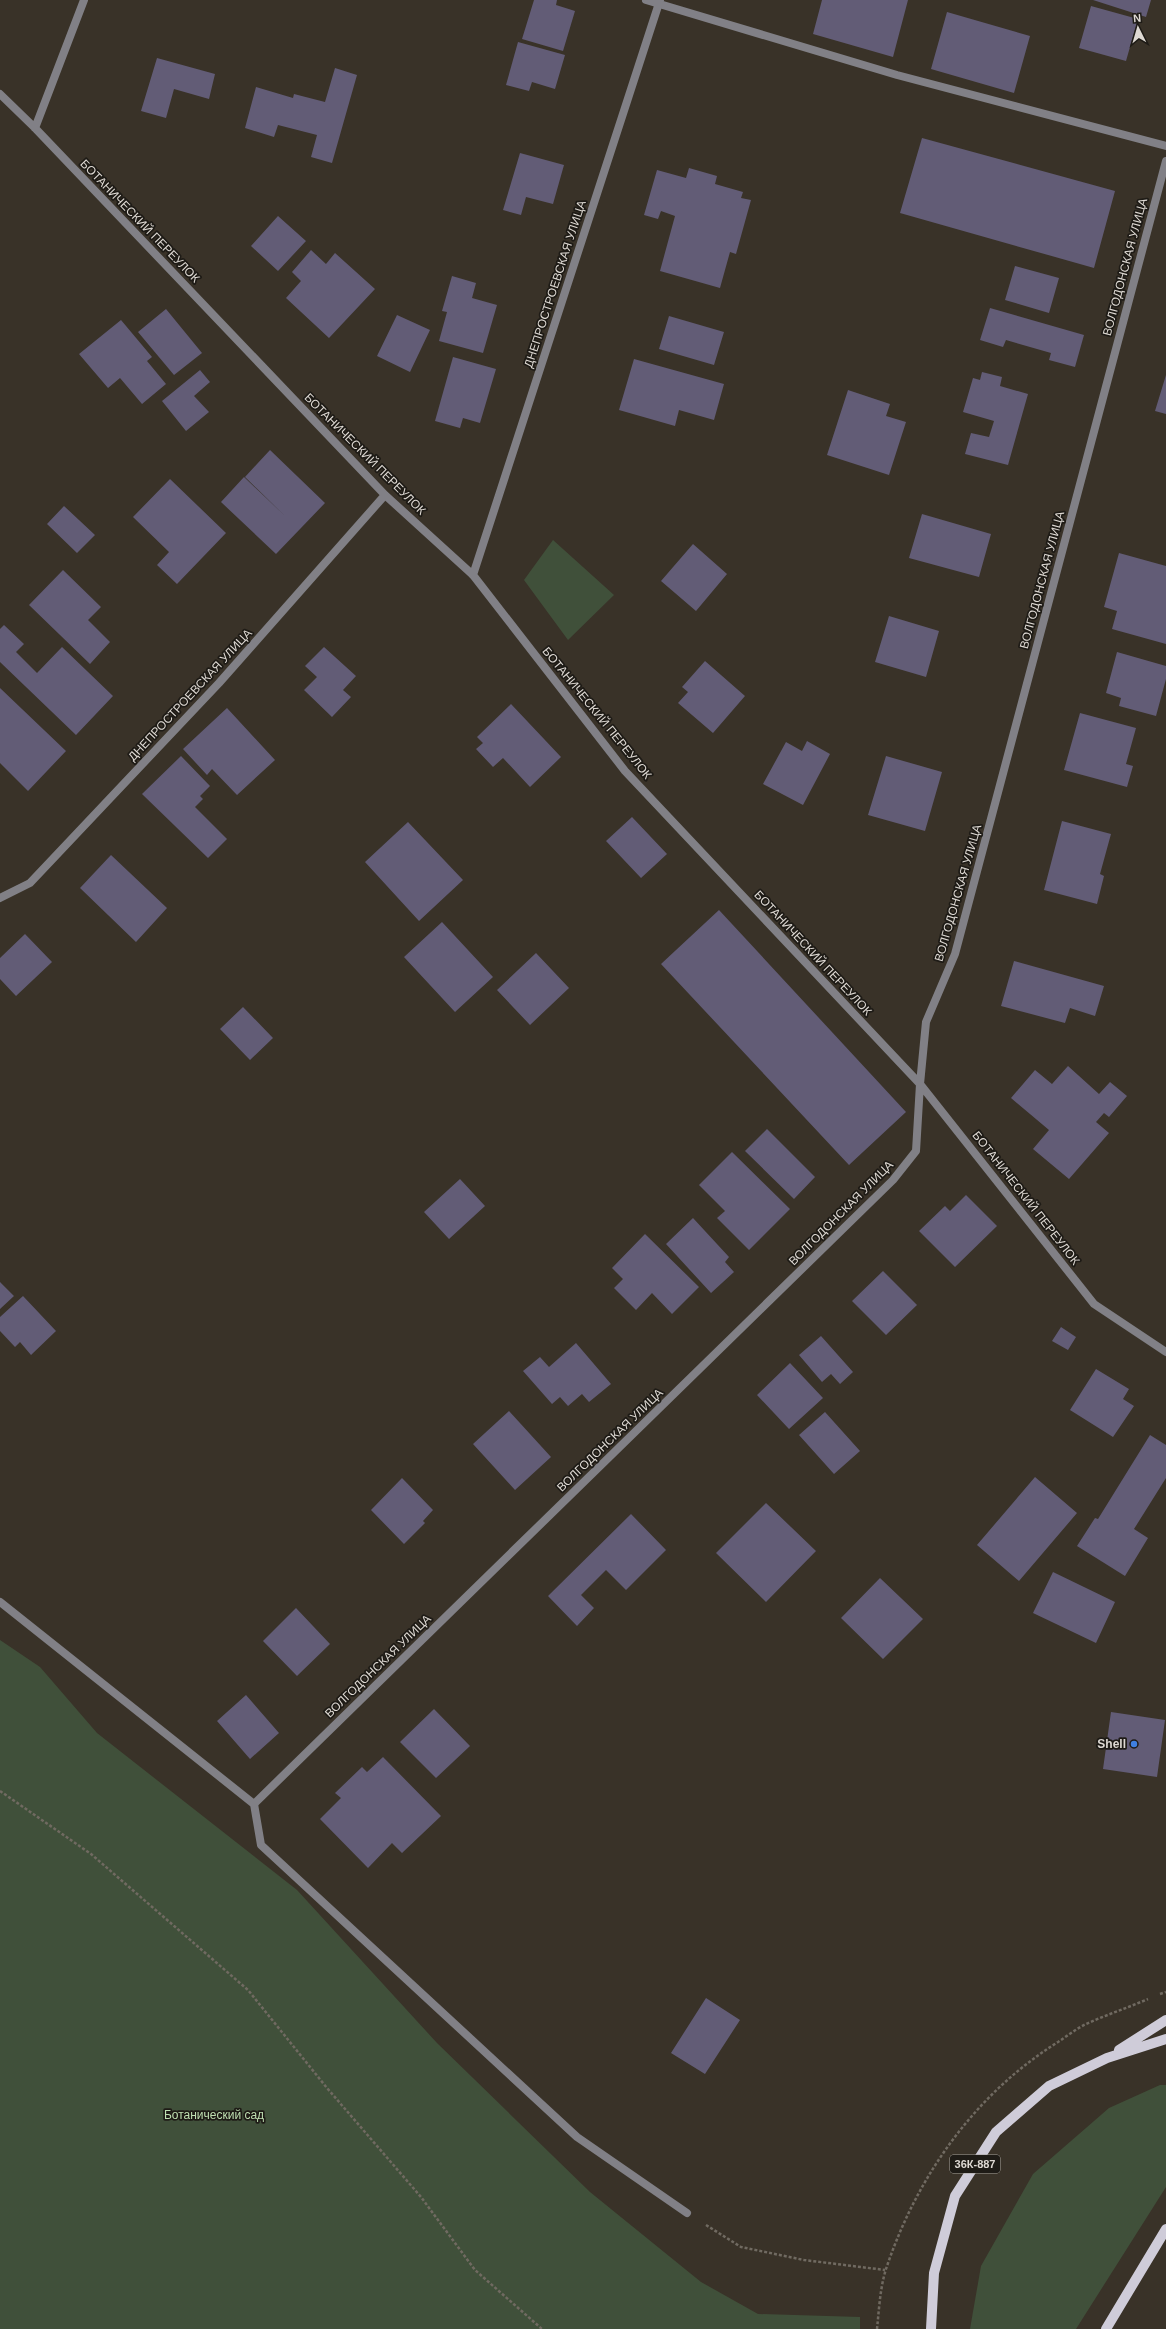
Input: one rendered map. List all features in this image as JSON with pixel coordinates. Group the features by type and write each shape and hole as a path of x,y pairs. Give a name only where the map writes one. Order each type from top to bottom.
{"main road":[{"path":"1107,2058 1166,2020"},
{"name":"36К-887","path":"931,2329 934,2273 955,2196 996,2132 1049,2086 1107,2058 1166,2039"},
{"path":"1106,2329 1166,2229"}],"street":[{"path":"35,128 84,0"},
{"path":"646,0 660,2 897,74 1166,146"},
{"name":"ДНЕПРОСТРОЕВСКАЯ УЛИЦА","path":"473,575 660,2"},
{"name":"БОТАНИЧЕСКИЙ ПЕРЕУЛОК","path":"0,94 35,128 385,495 473,575 625,771 920,1084 1094,1304 1166,1352"},
{"name":"ВОЛГОДОНСКАЯ УЛИЦА","path":"254,1804 893,1180 916,1151 926,1022 955,954 1166,161"},
{"name":"ДНЕПРОСТРОЕВСКАЯ УЛИЦА","path":"0,898 30,883 219,683 385,495"},
{"path":"0,1602 254,1804 261,1845 577,2136 687,2213"}],"path":[{"path":"0,1791 91,1854 248,1990 327,2088 422,2197 475,2270 542,2329"},
{"path":"687,2213 741,2247 804,2260 885,2270"}],"green space":[{"path":"553,540 614,595 568,640 524,580"},
{"name":"Ботанический сад","path":"0,1640 40,1667 97,1733 297,1890 437,2043 590,2192 701,2282 758,2314 860,2317 860,2329 0,2329"},
{"path":"1160,2085 1166,2085 1166,2187 1076,2329 970,2329 981,2266 1033,2174 1109,2108"}],"building":[{"path":"534,0 557,0 556,5 575,11 563,51 522,39"},
{"path":"822,0 908,0 893,57 813,34"},
{"path":"1093,0 1151,0 1146,17"},
{"path":"1091,6 1138,19 1126,61 1079,48"},
{"path":"947,12 1030,36 1014,93 931,69"},
{"path":"518,42 565,55 555,89 532,82 529,91 506,85"},
{"path":"157,58 215,74 209,99 174,89 166,118 141,111"},
{"path":"335,68 357,75 332,163 311,157 317,135 278,125 274,137 245,128 256,87 293,98 294,94 325,102"},
{"path":"922,138 1115,191 1094,268 900,213"},
{"path":"520,153 564,165 553,204 526,197 521,215 503,210"},
{"path":"689,168 717,176 715,184 743,192 741,198 751,200 736,254 730,252 720,288 660,271 675,216 661,211 658,219 644,215 657,170 686,178"},
{"path":"278,216 306,241 278,271 251,246"},
{"path":"311,250 326,264 335,253 375,289 329,338 286,298 301,281 292,272"},
{"path":"1015,266 1059,278 1049,313 1005,300"},
{"path":"452,276 476,283 472,298 497,305 483,353 439,341 447,312 442,311"},
{"path":"990,308 1084,335 1075,367 1049,360 1051,353 1006,340 1003,347 980,340"},
{"path":"166,309 202,353 174,375 138,332"},
{"path":"397,315 430,330 410,372 377,356"},
{"path":"669,316 724,332 714,365 659,349"},
{"path":"121,320 152,357 147,361 166,384 142,404 120,378 108,388 79,354"},
{"path":"453,357 496,369 480,423 463,418 460,428 435,421"},
{"path":"634,359 724,384 714,420 679,410 675,426 619,410"},
{"path":"200,370 210,382 194,396 209,412 186,431 162,401"},
{"path":"982,372 1002,377 1000,386 1028,394 1008,465 965,454 971,433 989,437 994,421 963,412 973,378 980,380"},
{"path":"1166,375 1166,414 1155,411"},
{"path":"848,390 890,404 886,416 906,422 889,475 827,455"},
{"path":"270,450 325,503 276,554 221,502 244,477 285,516 245,477"},
{"path":"170,479 226,533 177,584 157,565 169,552 133,517"},
{"path":"64,506 95,535 77,553 47,524"},
{"path":"922,514 991,534 979,577 909,558"},
{"path":"693,544 727,574 696,611 661,581"},
{"path":"1119,553 1166,566 1166,644 1112,629 1117,611 1104,607"},
{"path":"63,570 101,607 88,620 110,642 90,664 29,605"},
{"path":"889,616 939,631 926,677 875,662"},
{"path":"4,625 24,644 16,652 37,673 62,647 113,696 76,735 0,662 0,629"},
{"path":"324,647 356,676 343,690 351,697 332,717 304,690 317,677 305,666"},
{"path":"1117,652 1166,666 1166,679 1156,716 1119,706 1121,698 1106,693"},
{"path":"705,661 745,696 713,733 678,703 688,692 682,687"},
{"path":"0,688 66,751 28,791 0,763"},
{"path":"511,704 561,757 530,787 503,758 493,767 476,749 483,743 477,737"},
{"path":"227,708 275,760 237,795 212,769 207,775 183,749"},
{"path":"1080,713 1136,728 1126,764 1133,766 1127,787 1064,770"},
{"path":"807,741 830,754 803,805 763,784 786,742 802,751"},
{"path":"181,756 210,786 200,796 203,799 195,807 227,839 208,858 142,794"},
{"path":"886,756 942,772 925,831 868,815"},
{"path":"632,817 667,854 641,878 606,841"},
{"path":"1062,821 1111,834 1100,874 1104,876 1097,904 1044,890"},
{"path":"408,822 463,880 419,921 365,862"},
{"path":"111,855 167,908 136,942 80,888"},
{"path":"719,910 906,1112 849,1165 661,964"},
{"path":"442,922 493,977 455,1012 404,957"},
{"path":"25,934 52,962 16,996 0,979 0,958"},
{"path":"536,953 569,988 530,1025 497,990"},
{"path":"1014,961 1104,986 1095,1016 1070,1008 1065,1023 1001,1006"},
{"path":"243,1007 273,1038 250,1060 220,1029"},
{"path":"1068,1066 1099,1094 1110,1082 1127,1096 1109,1117 1104,1113 1096,1122 1109,1133 1069,1179 1033,1149 1049,1130 1011,1098 1035,1070 1052,1084"},
{"path":"767,1129 815,1177 794,1199 745,1151"},
{"path":"732,1152 790,1209 749,1250 717,1218 725,1211 699,1185"},
{"path":"460,1179 485,1206 449,1239 424,1212"},
{"path":"966,1195 997,1226 955,1267 919,1231 945,1206 950,1211"},
{"path":"693,1218 729,1257 725,1262 734,1272 711,1293 666,1244"},
{"path":"645,1234 699,1287 672,1314 652,1293 636,1310 614,1288 623,1279 612,1268"},
{"path":"883,1271 917,1305 886,1335 852,1301"},
{"path":"0,1282 14,1296 0,1309"},
{"path":"23,1296 56,1331 31,1355 20,1342 15,1347 0,1331 0,1317"},
{"path":"1061,1327 1076,1337 1068,1350 1052,1341"},
{"path":"821,1336 853,1372 840,1384 831,1374 822,1382 799,1355"},
{"path":"576,1343 611,1384 589,1402 582,1394 568,1406 560,1397 552,1404 523,1371 540,1357 549,1367"},
{"path":"790,1363 823,1398 789,1429 757,1395"},
{"path":"1096,1369 1129,1389 1123,1399 1134,1406 1113,1437 1070,1410"},
{"path":"509,1411 551,1457 515,1490 473,1444"},
{"path":"825,1412 860,1451 834,1474 799,1435"},
{"path":"1150,1435 1166,1445 1166,1478 1134,1529 1148,1538 1125,1576 1077,1546 1095,1518 1098,1519"},
{"path":"1035,1477 1077,1513 1019,1581 977,1545"},
{"path":"402,1478 433,1510 423,1521 425,1523 404,1544 371,1510"},
{"path":"766,1503 816,1551 766,1602 716,1553"},
{"path":"631,1514 666,1550 626,1590 606,1570 581,1595 594,1608 577,1626 548,1596"},
{"path":"1053,1572 1115,1602 1096,1643 1033,1613"},
{"path":"880,1578 923,1619 883,1659 841,1618"},
{"path":"296,1608 330,1644 297,1676 263,1641"},
{"path":"246,1695 279,1733 250,1759 217,1721"},
{"path":"434,1709 470,1746 436,1778 400,1742"},
{"name":"Shell","path":"1111,1712 1165,1720 1157,1777 1103,1769"},
{"path":"383,1757 441,1816 402,1853 392,1843 368,1868 320,1819 341,1798 335,1793 362,1767 367,1772"},
{"path":"706,1998 740,2020 705,2074 671,2053"}],"place":[{"name":"Shell","path":"1134,1744"}]}
